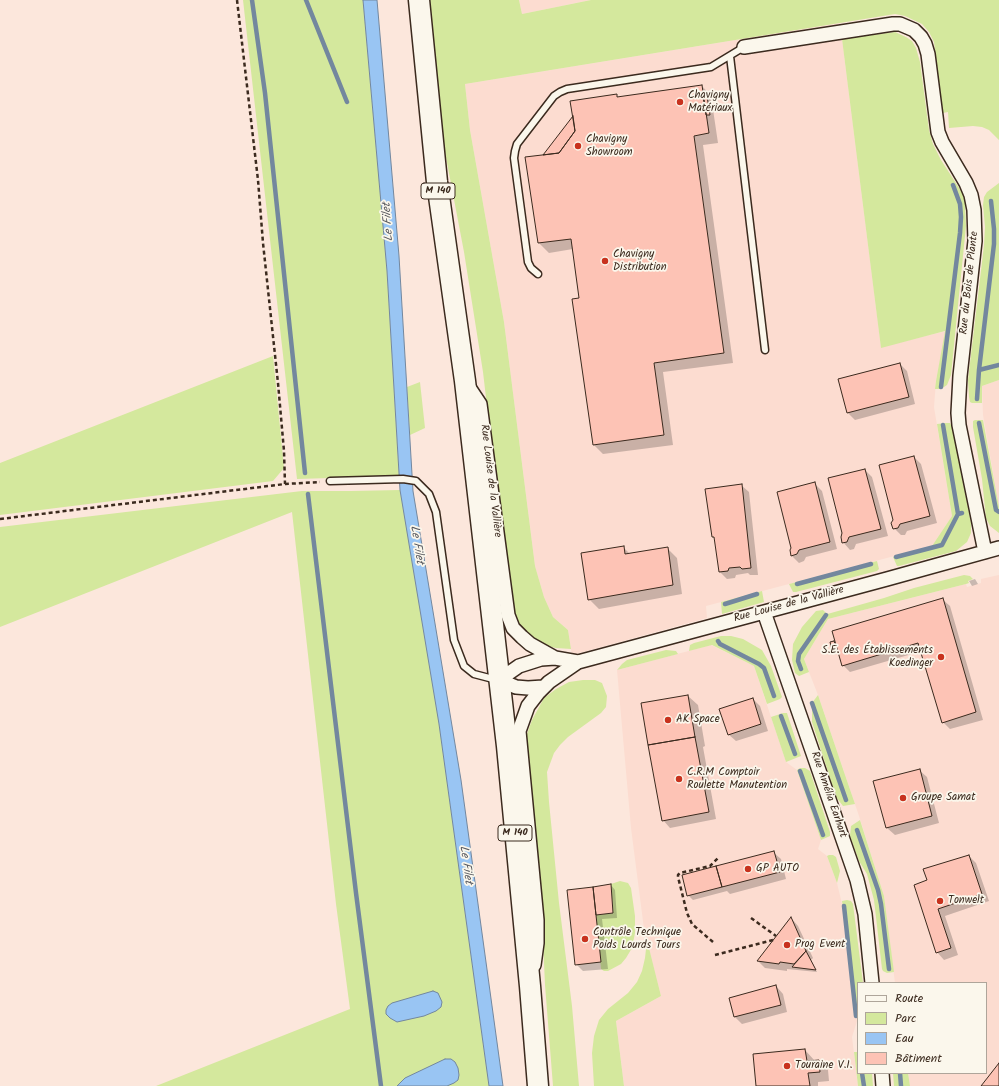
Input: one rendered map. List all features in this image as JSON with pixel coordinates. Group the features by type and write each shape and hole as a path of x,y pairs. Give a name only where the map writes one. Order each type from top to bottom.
{"main road":[{"name":"M 140","path":"418,0 437,182 465,382 507,746 538,1086"}],"street":[{"name":"Rue du Bois de Plante","path":"744,47 893,24 900,24 914,30 926,44 938,132 971,195 976,226 960,376 958,413 959,425 985,552"},
{"name":"Rue Louise de la Vallière","path":"465,382 480,404 508,615 513,628 522,637 530,644 555,658"},
{"name":"Rue Louise de la Vallière","path":"530,986 537,943 537,920 519,731 528,706 543,687 578,662 999,548"},
{"name":"Rue Amélia Earhart","path":"764,612 857,880 865,914 872,982"},
{"name":"Rue Louise de la Vallière","path":"499,680 519,666 541,659 555,658 578,662"},
{"path":"499,680 516,687 543,687"},
{"path":"882,1074 883,1086"}],"lane":[{"path":"538,274 531,268 528,262 514,158 518,144 554,96 567,89 711,67 744,47"},
{"path":"730,56 765,350"},
{"path":"330,481 404,479 416,481 429,494 436,512 454,640 464,666 474,674 499,680"}],"path":[{"path":"237,0 258,180 263,243 278,383 284,451 285,484"},
{"path":"0,519 285,484 330,481"},
{"path":"713,942 692,924 687,912 678,875 680,873 710,866 718,858"},
{"path":"750,918 776,936"},
{"path":"715,954 773,940"}],"shaded area":[{"path":"519,0 591,0 522,14"},
{"path":"840,23 881,347 946,331 936,381 934,407 952,516 932,546 706,606 707,618 572,655 568,630 553,617 544,597 535,566 504,322 470,130 465,84"},
{"path":"999,380 999,507 983,415 982,386"},
{"path":"999,575 999,1086 910,1086 908,1074 987,1074 987,982 895,982 884,896 859,816 818,695 804,659 828,619 966,584 967,587 981,583 981,579"},
{"path":"711,645 754,666 786,762 797,770 821,840 818,849 827,856 837,883 844,912 857,1021 852,1037 858,1086 624,1086 616,1021 661,996 644,929 631,828 617,670"}],"green space":[{"path":"243,0 363,0 387,271 399,476 297,479"},
{"path":"424,0 519,0 522,14 591,0 999,0 999,140 989,130 982,127 973,126 949,128 948,112 943,113 934,42 929,32 922,24 905,16 895,14 465,84 470,130 504,322 535,566 544,597 553,617 568,630 571,649 543,645 532,638 515,618 510,603 483,372 464,252 440,126"},
{"path":"895,32 912,41 916,48 920,62 929,130 933,144 941,160 963,194 965,202 966,226 951,375 947,385 941,389 935,389 945,331 881,348 842,39"},
{"path":"999,183 999,380 982,386 982,403 972,403 970,402 969,397 968,380 984,245 985,227 983,205 984,197 987,192"},
{"path":"273,356 284,468 273,481 0,515 0,463"},
{"path":"420,382 425,428 410,435 407,387"},
{"path":"983,420 999,507 999,533 990,526 986,518 982,479 973,427 973,421"},
{"path":"950,423 952,427 971,523 971,533 967,542 956,551 897,566 893,557 932,546 952,516 937,424"},
{"path":"400,490 439,724 489,1086 156,1086 350,1009 336,904 292,512 0,627 0,527 302,491"},
{"path":"877,561 879,569 877,571 796,592 793,592 789,584"},
{"path":"964,575 970,576 973,579 968,581 969,583 966,584 828,619 804,659 809,672 799,676 795,673 792,660 793,644 802,627 816,611 823,610 827,614"},
{"path":"762,591 764,602 722,614 721,602"},
{"path":"721,636 731,636 743,639 762,650 771,666 782,697 780,699 767,704 754,666 712,645 689,651 690,645 694,643"},
{"path":"666,650 676,651 678,654 617,670 627,660"},
{"path":"595,680 602,683 607,696 606,707 601,713 568,737 560,745 554,753 547,772 559,903 572,1006 579,1086 553,1086 545,985 540,872 527,747 527,734 532,720 544,698 569,682"},
{"path":"818,695 855,804 843,806 836,797 812,722 812,703"},
{"path":"787,713 801,756 786,762 771,717"},
{"path":"800,768 805,768 810,771 830,832 830,836 821,840 797,770"},
{"path":"860,820 884,896 894,972 887,973 882,969 874,900 867,874 859,861 850,836 851,826"},
{"path":"829,855 836,857 840,871 837,883 827,856"},
{"path":"620,881 628,883 631,888 635,916 635,933 632,948 626,958 621,964 608,971 604,971 601,969 596,915 613,913 611,884"},
{"path":"842,901 851,901 853,904 863,982 857,982 857,1014"},
{"path":"647,940 661,996 616,1021 624,1086 594,1086 592,1053 594,1036 599,1020 608,1009 628,993 637,982 642,971"},
{"path":"854,1052 857,1052 857,1074 872,1074 873,1086 858,1086"},
{"path":"893,1074 908,1074 910,1086 894,1086"}],"water":[{"name":"Le Filet","path":"363,0 377,0 399,256 413,491 461,780 503,1086 489,1086 439,724 400,490 387,271"},
{"path":"433,991 438,993 442,1002 441,1007 436,1011 424,1016 397,1022 386,1014 388,1006 392,1003"},
{"path":"445,1059 451,1059 455,1062 458,1068 458,1080 454,1083 447,1086 397,1086 405,1078"}],"building":[{"path":"702,85 709,133 694,136 724,353 654,363 664,435 593,445 572,299 579,298 571,239 538,243 525,157 559,153 575,131 570,101 617,94 617,97"},
{"path":"707,96 710,115 706,115 703,97"},
{"path":"573,116 575,131 559,153 543,155"},
{"path":"900,363 909,397 847,413 838,379"},
{"path":"914,456 930,516 900,524 898,528 893,529 891,523 893,520 879,465"},
{"path":"865,469 881,529 849,537 847,542 842,543 842,533 828,478"},
{"path":"815,482 830,542 799,550 797,554 791,556 791,548 777,492"},
{"path":"742,484 751,568 729,568 728,571 719,572 705,489"},
{"path":"624,546 625,554 668,547 673,585 588,600 581,553"},
{"name":"S.E. des Établissements Koedinger","path":"943,598 976,712 942,723 918,643 842,666 832,631"},
{"path":"834,641 837,649 832,650 830,642"},
{"name":"AK Space","path":"688,695 695,737 648,745 641,703"},
{"path":"753,698 761,724 728,735 719,709"},
{"name":"C.R.M Comptoir Roulette Manutention","path":"695,737 709,812 662,821 648,745"},
{"name":"Groupe Samat","path":"920,769 932,816 886,828 873,781"},
{"name":"GP AUTO","path":"774,851 780,872 722,887 716,866"},
{"name":"Tonwelt","path":"969,855 982,894 938,909 951,948 936,953 914,885 927,880 923,869"},
{"path":"716,866 722,887 687,896 682,875"},
{"path":"611,884 613,913 596,915 593,887"},
{"name":"Contrôle Technique Poids Lourds Tours","path":"593,887 601,962 575,965 567,890"},
{"name":"Prog Event","path":"791,917 806,951 794,964 780,962 779,964 757,961"},
{"path":"806,951 816,970 792,967"},
{"path":"776,985 781,1005 734,1017 729,998"},
{"name":"Touraine V.I.","path":"805,1049 807,1061 819,1060 820,1072 808,1073 810,1086 756,1086 753,1054"},
{"path":"999,1063 999,1086 981,1086"}],"waterway":[{"path":"252,0 265,93 305,473"},
{"path":"306,0 347,102"},
{"path":"941,387 961,217 960,204 953,185"},
{"path":"977,399 994,244 991,201"},
{"path":"979,370 999,365"},
{"path":"979,423 996,510 999,512"},
{"path":"943,425 958,514 962,513"},
{"path":"308,494 381,1086"},
{"path":"896,557 942,545 958,514"},
{"path":"797,584 871,564"},
{"path":"725,604 757,594"},
{"path":"801,669 798,661 799,654 826,615"},
{"path":"718,641 720,644 764,668 774,696"},
{"path":"812,703 846,800"},
{"path":"781,716 795,754"},
{"path":"800,771 823,835"},
{"path":"857,830 878,890 889,969"},
{"path":"844,906 856,1016"},
{"path":"862,1074 864,1086"},
{"path":"900,1074 901,1086"}],"place":[{"name":"Chavigny Matériaux","path":"680,102"},
{"name":"Chavigny Showroom","path":"578,146"},
{"name":"Chavigny Distribution","path":"605,261"},
{"name":"S.E. des Établissements Koedinger","path":"941,657"},
{"name":"AK Space","path":"668,720"},
{"name":"C.R.M Comptoir Roulette Manutention","path":"679,779"},
{"name":"Groupe Samat","path":"903,798"},
{"name":"GP AUTO","path":"748,869"},
{"name":"Tonwelt","path":"940,901"},
{"name":"Contrôle Technique Poids Lourds Tours","path":"585,939"},
{"name":"Prog Event","path":"787,945"},
{"name":"Touraine V.I.","path":"787,1066"}]}
